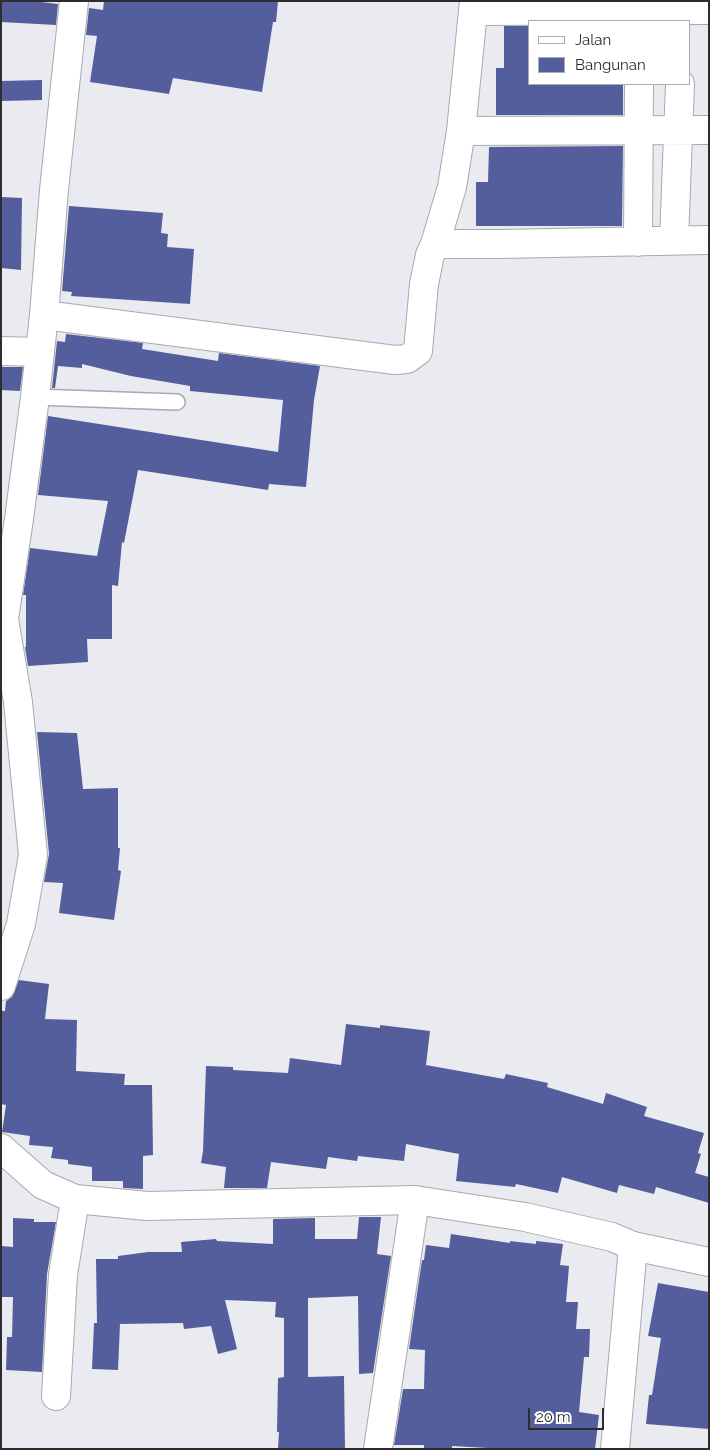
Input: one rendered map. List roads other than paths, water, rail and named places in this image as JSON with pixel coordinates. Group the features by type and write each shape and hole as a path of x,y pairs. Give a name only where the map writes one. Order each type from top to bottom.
{"street":[{"path":"1,985 21,924 33,855 18,702 2,619 19,519 35,397 74,1"},
{"path":"44,315 395,360 407,359 418,351 424,284 452,187 462,130 473,6 690,11"},
{"path":"638,242 639,85"},
{"path":"674,240 680,85"},
{"path":"462,130 709,130"},
{"path":"433,249 709,240"},
{"path":"1,351 40,352"},
{"path":"1,1148 43,1185 75,1199 147,1206 415,1200 525,1217 612,1237 633,1246 709,1262"},
{"path":"56,1396 63,1274 75,1199"},
{"path":"378,1449 415,1200"},
{"path":"616,1449 633,1246"}],"lane":[{"path":"35,397 178,402"}]}
